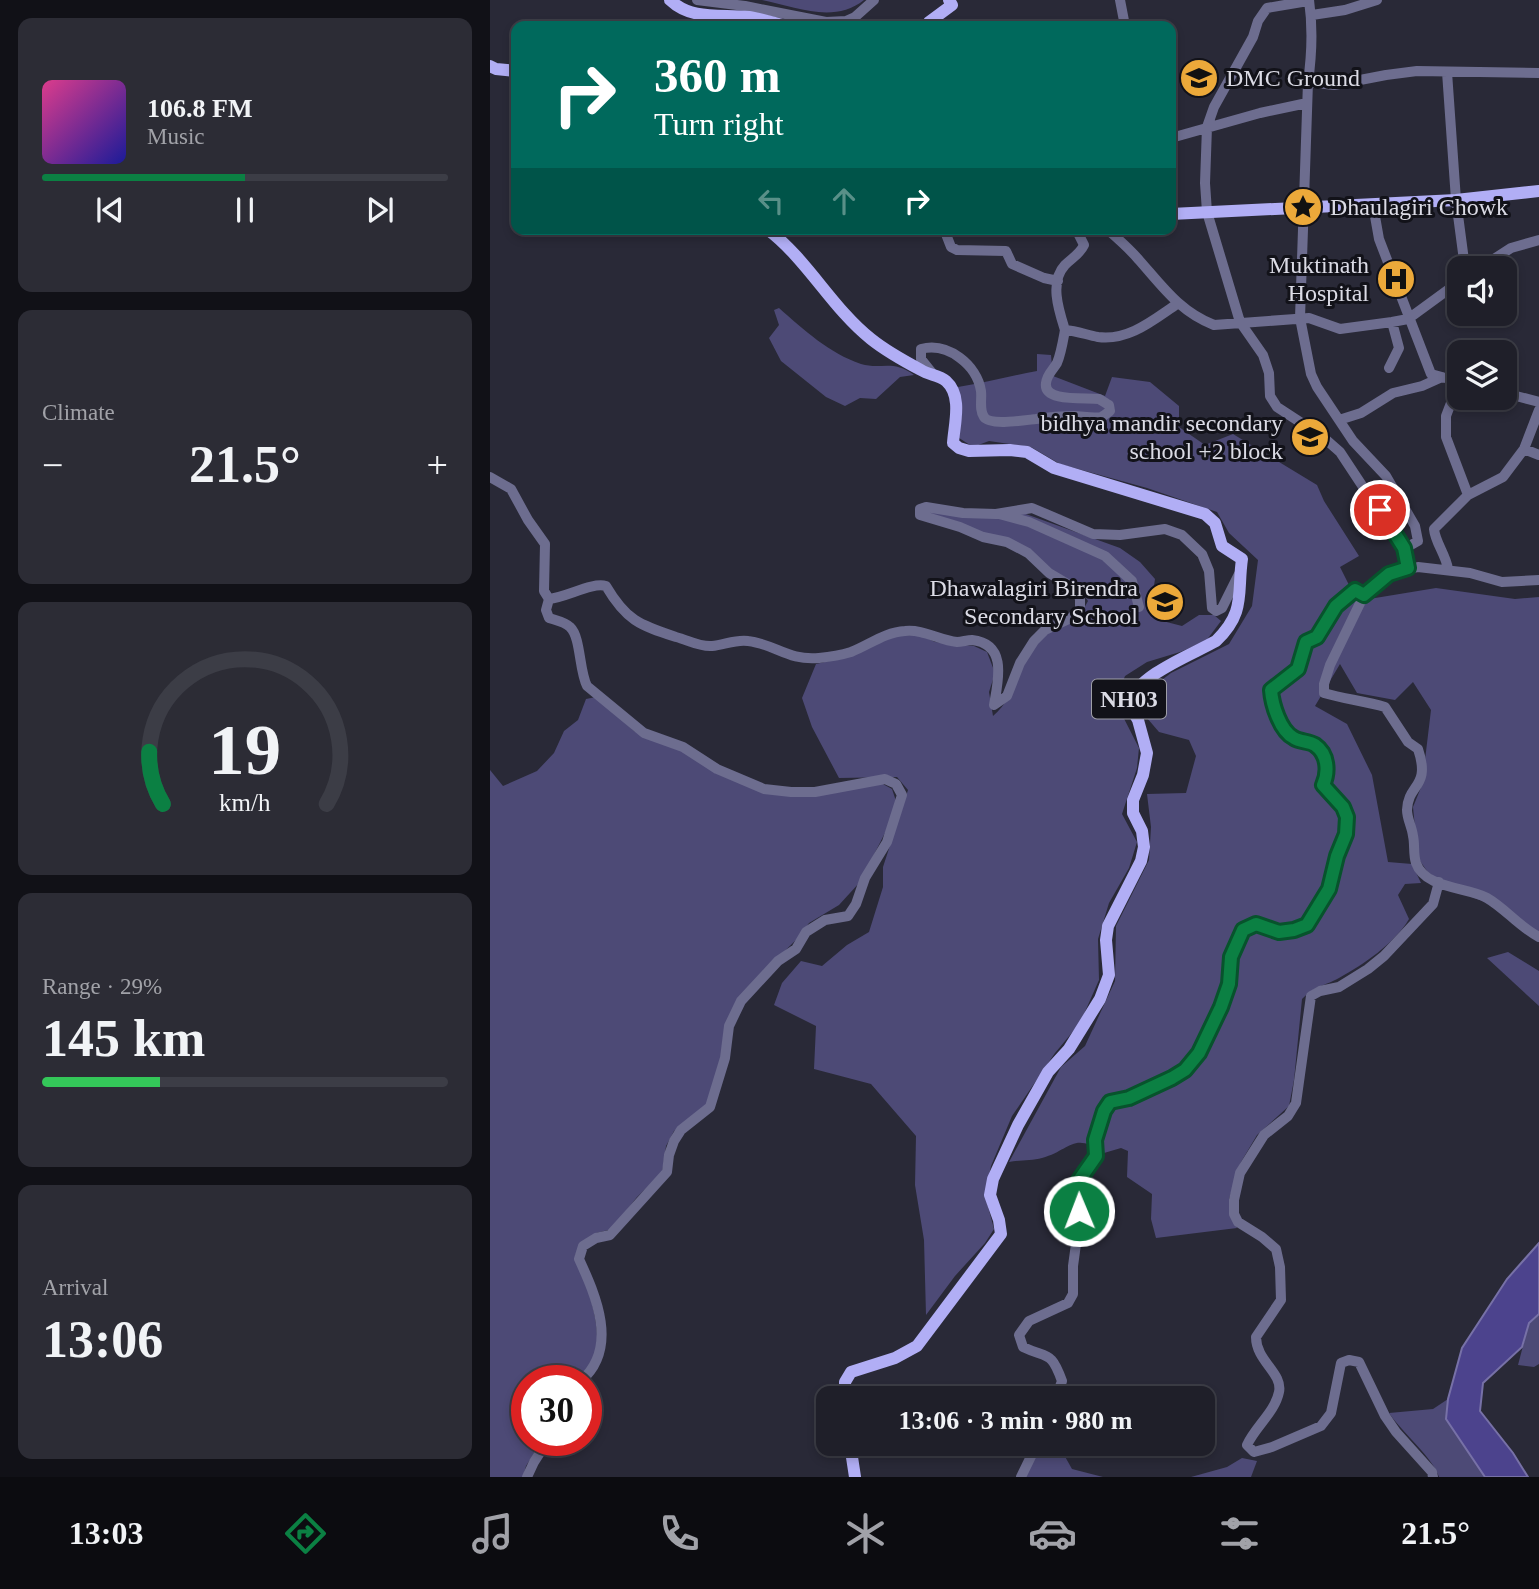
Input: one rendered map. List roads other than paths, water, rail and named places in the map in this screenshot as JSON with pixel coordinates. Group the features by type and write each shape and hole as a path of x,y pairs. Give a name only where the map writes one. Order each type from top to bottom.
{"main road":[{"path":"670,0 697,15 765,21"},
{"path":"930,21 954,2"},
{"path":"490,66 511,70"},
{"path":"1176,214 1456,200 1539,191"},
{"path":"774,235 795,252 836,304 870,338 923,372 946,381 952,391 957,411 953,443 959,449 1027,452 1054,468 1205,514 1215,523 1222,546 1242,559 1240,570"},
{"name":"NH03","path":"845,1386 851,1372 895,1358 917,1346 1001,1234 990,1195 993,1179 1018,1125 1048,1072 1069,1049 1100,999 1109,975 1105,940 1108,926 1141,861 1144,847 1142,831 1133,813 1133,800 1143,775 1147,753 1138,720 1128,703 1138,687 1149,679 1216,641 1223,634 1238,606 1241,593 1240,570"},
{"path":"852,1456 855,1477"}],"street":[{"path":"697,0 745,6 821,21"},
{"path":"846,21 855,17 874,0"},
{"path":"1120,0 1124,21"},
{"path":"1404,548 1418,541 1415,526 1385,476 1353,441 1311,374 1300,318 1312,15 1308,1 1267,8 1214,107 1207,127 1205,183 1208,212 1240,323 1263,355 1269,373 1270,396 1277,407 1323,437 1340,452 1404,548 1408,568"},
{"path":"1312,15 1345,10 1372,1"},
{"path":"1308,82 1334,85 1386,75 1447,72 1539,73"},
{"path":"1447,72 1456,200 1463,256"},
{"path":"1176,136 1307,103"},
{"path":"1373,205 1379,239 1408,319 1432,374 1447,378"},
{"path":"946,235 951,247 957,250 1006,251 1012,264 1058,281"},
{"path":"934,375 921,359 922,349 954,354 964,361 979,382 982,411 988,421 1060,416 1102,417 1110,411 1109,405 1100,400 1051,394 1045,385 1057,363 1065,330 1056,292 1058,281 1063,267 1081,251 1084,244 1079,235"},
{"path":"1113,235 1138,258 1177,304 1214,326 1300,318 1309,318 1340,329 1392,322 1408,319 1447,290"},
{"path":"1499,256 1511,248 1539,240"},
{"path":"1065,330 1100,337 1117,336 1138,330 1177,304"},
{"path":"1389,368 1399,348 1392,322"},
{"path":"1339,420 1361,413 1393,393 1422,386 1443,377"},
{"path":"1517,396 1539,402"},
{"path":"1448,410 1446,437 1468,495"},
{"path":"1448,569 1447,558 1434,529 1468,495 1503,477 1524,449 1539,410"},
{"path":"1340,452 1353,441"},
{"path":"1524,449 1539,455"},
{"path":"490,477 512,489 528,520 545,544 544,591 549,599 546,610 549,618 570,626 575,635 582,676 587,686 644,733 684,747 717,769 764,789 815,792 885,779 896,784 902,795 887,842 865,878 856,904 848,916 825,920 806,932 796,949 778,961 741,1001 729,1027 725,1058 710,1107 681,1130 672,1148 667,1172 610,1235 596,1238 583,1246 579,1259 596,1301 602,1344 592,1365"},
{"path":"549,599 565,597 599,584 606,586 620,609 631,618 662,633 710,647 745,640 761,643 798,658 819,658 849,652 891,633 907,630 960,642 972,640 987,645 995,653 1000,666 994,705 1007,696 1020,663 1034,641 1045,629 1071,618 1080,609 1080,598 1071,586 1049,573 1028,553 1007,542 983,537 920,515 920,509 926,507 963,513 996,514 1031,508 1093,534 1120,535 1165,529 1182,535 1202,554 1209,571 1212,608 1216,611 1222,608 1240,570"},
{"path":"996,514 1029,522 1105,556 1132,581 1139,607"},
{"path":"1539,580 1502,583 1490,577 1448,569 1408,568 1389,574 1364,595 1330,665 1324,684 1325,692 1385,707 1408,743 1418,749 1423,774 1411,797 1407,813 1416,863 1423,874 1485,897 1522,928 1539,937"},
{"path":"1060,1386 1062,1381 1055,1362 1049,1356 1023,1347 1019,1335 1029,1321 1068,1303 1073,1294 1073,1266 1079,1222 1073,1189 1096,1156 1095,1140 1104,1111 1110,1102 1129,1098 1172,1078 1185,1070 1199,1053 1221,1007 1229,984 1231,957 1243,930 1256,924 1279,932 1307,925 1329,889 1337,856 1346,834 1347,817 1343,807 1323,785 1327,766 1323,755 1316,745 1294,738 1288,733 1274,706 1271,690 1298,669 1306,642 1317,637 1336,606 1355,590 1364,595"},
{"path":"1433,1477 1432,1472 1385,1416 1359,1362 1349,1360 1341,1363 1331,1413 1321,1426 1254,1452 1247,1445 1274,1405 1280,1390 1278,1380 1258,1354 1256,1337 1281,1300 1280,1267 1276,1249 1238,1222 1234,1214 1234,1199 1240,1173 1264,1135 1288,1116 1296,1103 1311,996 1339,987 1384,956 1433,904 1439,882"},
{"path":"527,1477 538,1456"},
{"path":"1021,1477 1031,1456"}],"place":[{"name":"DMC Ground","path":"1199,78"},
{"name":"Dhaulagiri Chowk","path":"1303,207"},
{"name":"Muktinath Hospital","path":"1396,279"},
{"name":"bidhya mandir secondary school +2 block","path":"1310,437"},
{"name":"Dhawalagiri Birendra Secondary School","path":"1165,602"}]}
